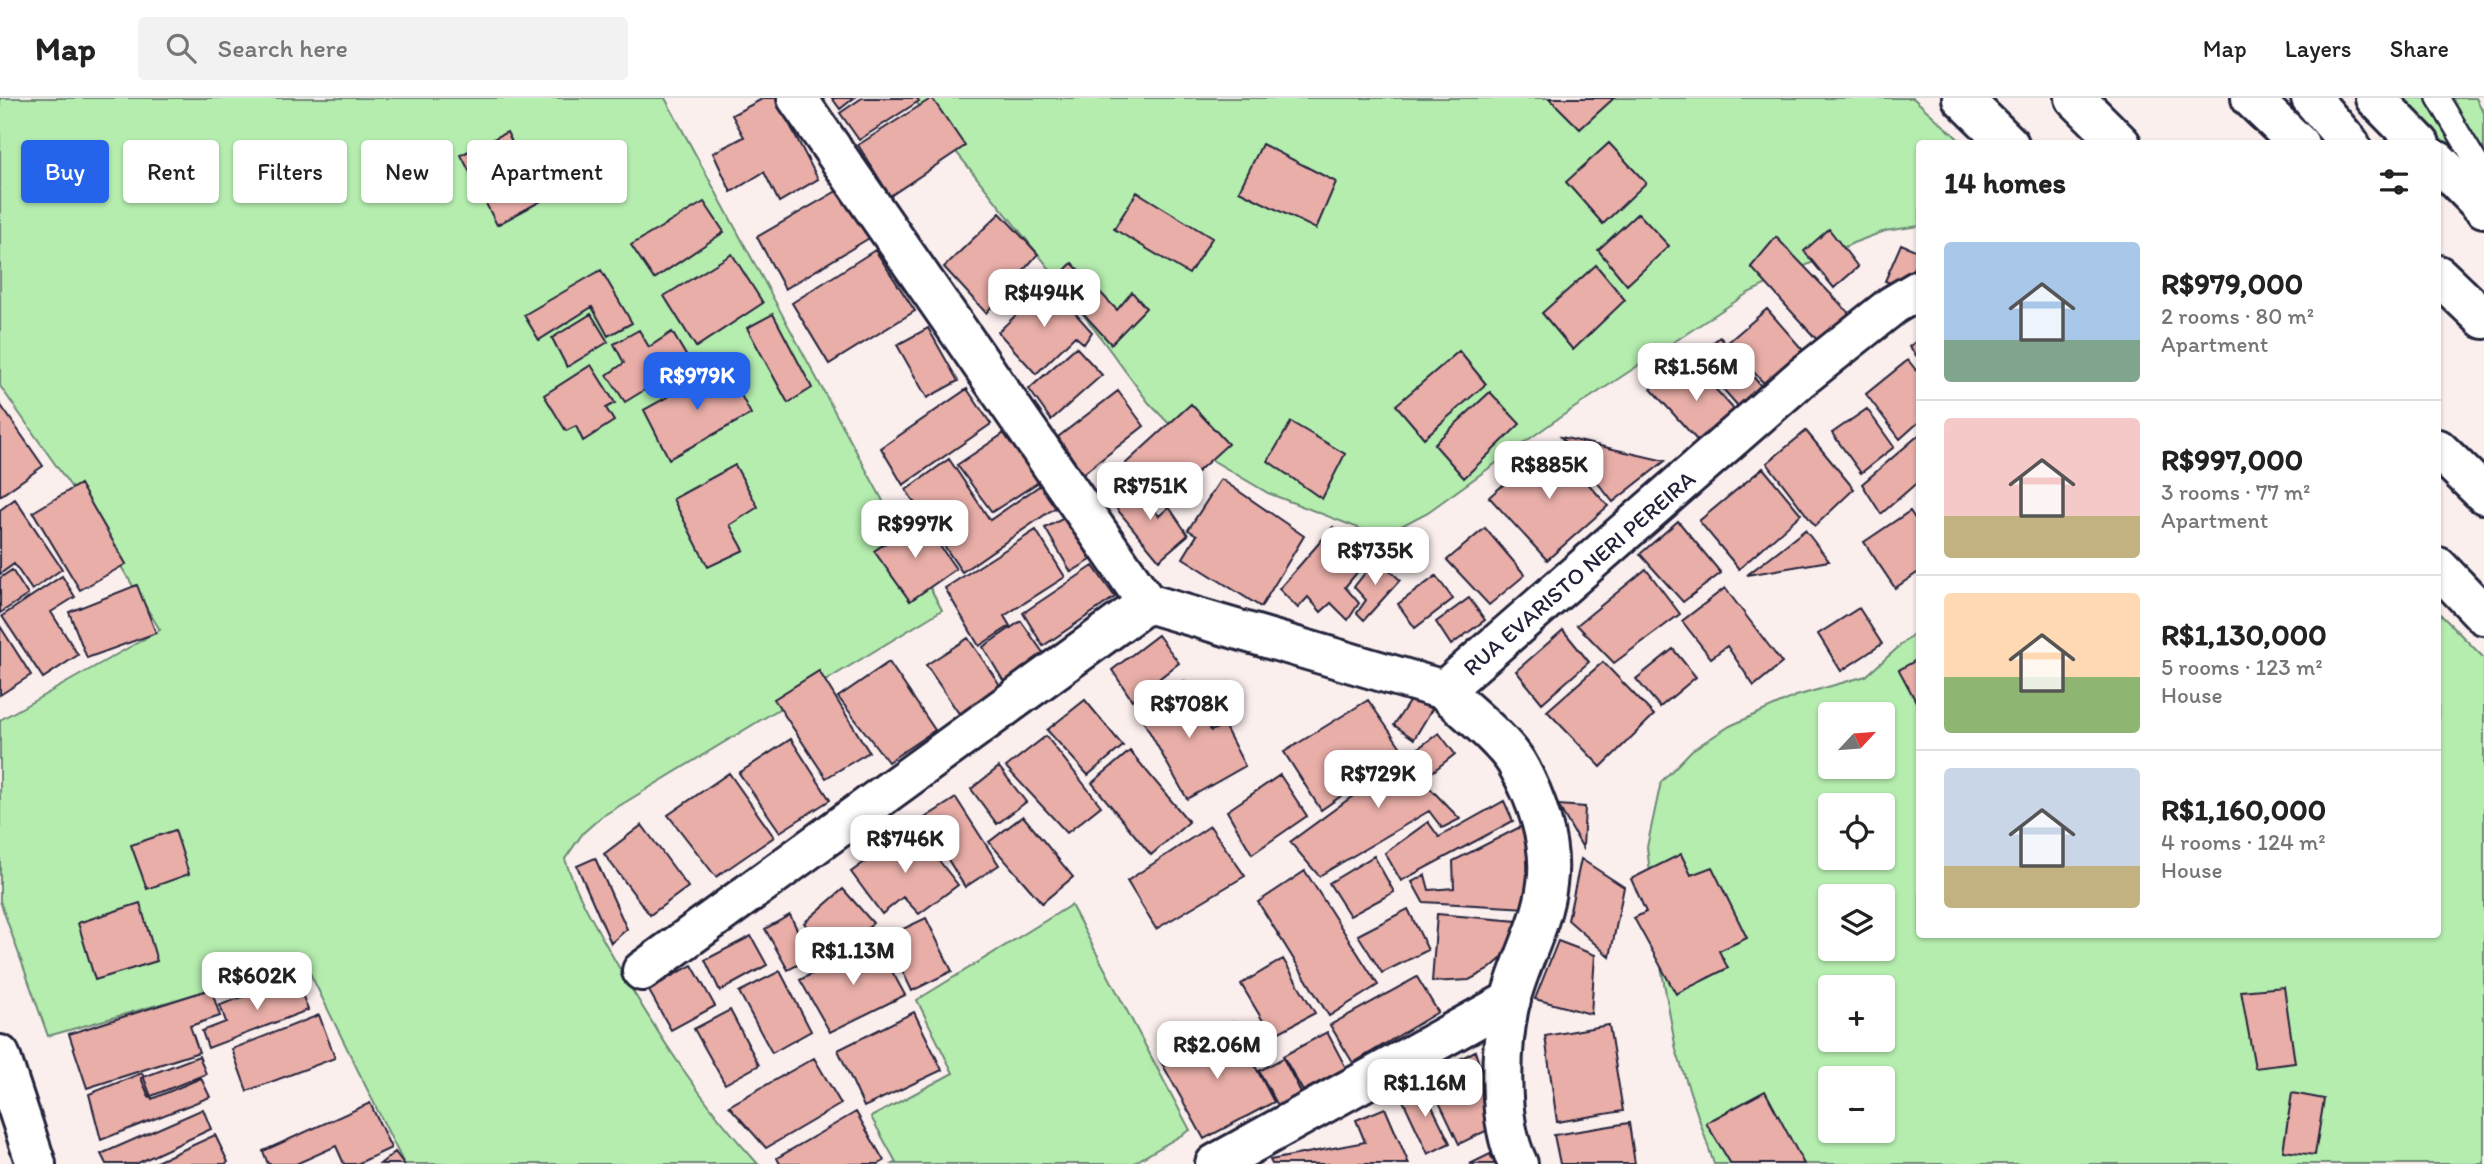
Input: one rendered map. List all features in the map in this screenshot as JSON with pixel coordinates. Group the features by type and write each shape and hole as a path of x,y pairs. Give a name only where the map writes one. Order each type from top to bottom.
{"main road":[{"path":"797,98 1147,603 1444,690"},
{"path":"1962,98 2005,140"},
{"path":"2251,98 2295,140"},
{"path":"2311,98 2347,140"},
{"path":"2375,98 2416,140"},
{"path":"2079,104 2117,140"},
{"path":"2441,164 2484,208"},
{"path":"2441,251 2484,292"},
{"path":"2441,278 2484,318"},
{"name":"RUA EVARISTO NERI PEREIRA","path":"1518,1164 1511,1151 1504,1101 1503,1048 1511,1000 1537,928 1545,895 1546,845 1528,785 1514,759 1444,690 1801,378 1893,305 1916,291"},
{"path":"2441,452 2484,494"},
{"path":"2441,570 2484,615"},
{"path":"642,971 1147,603"},
{"path":"1215,1164 1511,1000"},
{"path":"0,1055 36,1164"}],"lane":[{"path":"2438,98 2484,174"}],"green space":[{"path":"0,98 665,98 942,610 601,817 583,833 565,859 588,913 648,1017 700,1093 758,1164 404,1164 305,963 48,1036 0,901 0,720 160,630 79,498 0,386"},
{"path":"913,98 1913,98 1960,140 1916,140 1916,227 1885,231 1853,243 1748,293 1553,422 1428,512 1392,531 1371,533 1268,493 1202,454 1149,403 1046,264"},
{"path":"2391,98 2476,98 2484,113 2484,189 2441,147 2441,140 2434,140"},
{"path":"2441,615 2484,658 2484,1164 1714,1164 1676,1050 1661,966 1647,847 1661,782 1692,750 1730,726 1796,696 1866,676 1916,632 1916,938 2441,938"},
{"path":"1071,905 1190,1130 1132,1164 893,1164 896,1162 871,1117 953,1073 917,1000"}],"building":[{"path":"764,98 776,98 818,179 779,202 764,172 731,192 713,153 744,137 732,115"},
{"path":"832,98 854,98 840,109"},
{"path":"862,98 917,98 919,101 859,140 840,113"},
{"path":"932,98 965,146 890,196 858,145"},
{"path":"1549,98 1614,98 1580,129"},
{"path":"507,132 511,140 491,140"},
{"path":"1609,143 1646,183 1603,224 1566,182"},
{"path":"1262,144 1336,182 1316,229 1239,191"},
{"path":"467,152 467,167 461,155"},
{"path":"842,188 871,237 785,289 757,237"},
{"path":"1137,192 1212,238 1189,274 1114,229"},
{"path":"704,202 724,232 654,279 631,245"},
{"path":"486,203 537,203 497,225"},
{"path":"1000,213 1038,254 986,313 944,267"},
{"path":"1638,213 1669,246 1627,285 1598,250"},
{"path":"1829,229 1858,267 1834,288 1804,251"},
{"path":"1776,237 1849,313 1819,342 1751,267"},
{"path":"1901,244 1916,250 1916,262 1905,289 1885,281"},
{"path":"875,250 915,311 829,364 792,303"},
{"path":"732,254 763,303 696,347 664,296"},
{"path":"1072,263 1117,310 1132,292 1146,308 1111,344 1054,281"},
{"path":"1596,265 1625,300 1573,350 1542,313"},
{"path":"601,270 632,323 608,336 592,307 539,340 524,315"},
{"path":"1049,284 1092,332 1084,344 1075,336 1036,374 998,332"},
{"path":"1767,309 1808,356 1771,391 1727,343"},
{"path":"591,314 608,342 567,367 552,338"},
{"path":"773,314 812,388 788,403 747,328"},
{"path":"928,328 958,381 927,398 897,345"},
{"path":"639,330 649,347 672,332 690,362 625,402 607,375 624,363 614,344"},
{"path":"1720,337 1761,386 1738,406 1695,357"},
{"path":"1916,341 1916,355 1909,347"},
{"path":"1076,347 1102,375 1051,420 1029,389"},
{"path":"1459,351 1486,384 1424,438 1396,405"},
{"path":"1687,358 1741,417 1705,449 1651,389"},
{"path":"1908,360 1916,370 1916,425 1900,439 1866,394"},
{"path":"591,365 615,403 606,408 614,421 583,441 576,426 566,431 544,395"},
{"path":"725,365 751,414 669,459 644,410"},
{"path":"967,389 991,424 903,485 881,448"},
{"path":"1118,391 1144,426 1083,474 1058,437"},
{"path":"1490,392 1520,424 1464,478 1434,444"},
{"path":"0,404 43,466 0,496"},
{"path":"1191,404 1228,444 1161,505 1125,464"},
{"path":"1867,409 1894,447 1861,473 1832,433"},
{"path":"1291,422 1345,454 1322,499 1268,461"},
{"path":"1012,428 1045,478 992,512 957,465"},
{"path":"1806,431 1854,489 1815,526 1767,463"},
{"path":"1561,437 1665,461 1613,502"},
{"path":"1916,437 1916,483 1881,514 1862,484"},
{"path":"1552,443 1608,506 1547,560 1489,497"},
{"path":"949,459 990,520 1045,482 1059,505 962,572 906,490"},
{"path":"735,465 758,507 730,525 744,550 708,567 673,499"},
{"path":"1763,468 1801,514 1739,569 1699,521"},
{"path":"1221,479 1304,536 1261,607 1183,558 1197,535 1188,530"},
{"path":"80,484 126,564 80,590 33,512"},
{"path":"1133,484 1159,516 1169,507 1188,535 1159,560 1111,502"},
{"path":"15,499 62,569 32,590 14,564 0,574 0,510"},
{"path":"1910,511 1916,520 1916,574 1895,588 1864,542"},
{"path":"1066,517 1091,560 1071,572 1045,528"},
{"path":"921,519 956,569 910,601 874,551"},
{"path":"1678,521 1721,573 1683,602 1640,554"},
{"path":"1333,527 1369,558 1345,587 1359,603 1348,620 1331,603 1321,612 1308,597 1298,608 1279,589"},
{"path":"1485,528 1525,575 1489,605 1447,560"},
{"path":"1036,530 1065,577 1004,616 1010,626 979,646 945,588"},
{"path":"1805,530 1829,561 1747,575"},
{"path":"1377,558 1400,580 1364,620 1357,613 1366,600 1354,587"},
{"path":"1093,566 1115,597 1043,646 1023,613"},
{"path":"1646,569 1680,614 1614,663 1577,625"},
{"path":"12,570 28,595 0,613 0,578"},
{"path":"62,576 75,597 51,612 78,655 43,678 2,616"},
{"path":"1436,576 1453,599 1415,628 1398,604"},
{"path":"137,585 156,633 87,658 69,612"},
{"path":"1725,588 1782,663 1754,686 1727,646 1711,658 1682,621"},
{"path":"1469,598 1485,620 1451,645 1436,622"},
{"path":"1859,608 1882,644 1841,671 1818,634"},
{"path":"1021,621 1046,657 1006,685 983,647"},
{"path":"0,626 31,675 0,695"},
{"path":"1563,630 1589,662 1542,703 1516,671"},
{"path":"1158,635 1179,663 1132,700 1112,670"},
{"path":"968,638 1004,691 964,721 926,665"},
{"path":"1673,649 1696,677 1660,707 1636,679"},
{"path":"1916,660 1916,702 1899,670"},
{"path":"889,662 935,730 888,762 838,697"},
{"path":"1603,662 1654,715 1601,767 1547,711"},
{"path":"819,671 869,752 826,778 774,699"},
{"path":"1184,681 1211,731 1224,725 1245,766 1187,799 1135,706"},
{"path":"1412,697 1432,709 1414,739 1394,725"},
{"path":"1085,700 1123,746 1088,775 1047,730"},
{"path":"1368,700 1404,752 1321,810 1284,752"},
{"path":"1439,733 1455,754 1422,780 1460,819 1442,828 1429,811 1319,876 1290,842"},
{"path":"1046,736 1101,806 1067,833 1006,767"},
{"path":"791,739 830,800 780,832 739,773"},
{"path":"1130,751 1189,822 1151,855 1092,783"},
{"path":"999,767 1026,802 997,824 971,789"},
{"path":"729,773 774,837 716,877 668,815"},
{"path":"1280,775 1307,816 1252,854 1227,811"},
{"path":"956,798 999,865 965,887 923,819"},
{"path":"1504,801 1513,821 1401,881 1385,853 1428,822 1439,837"},
{"path":"1558,805 1585,807 1583,848"},
{"path":"1023,816 1073,877 1042,903 989,842"},
{"path":"1530,822 1527,908 1423,902 1412,882 1425,875 1429,890 1454,888 1453,861"},
{"path":"642,825 688,887 650,915 604,854"},
{"path":"1210,826 1245,876 1156,929 1127,881"},
{"path":"913,827 958,885 919,914 903,897 882,914 851,872"},
{"path":"175,830 189,874 147,889 131,845"},
{"path":"1681,854 1691,875 1712,867 1747,938 1719,951 1728,968 1676,994 1634,918 1646,912 1631,879"},
{"path":"1374,856 1394,892 1350,916 1329,883"},
{"path":"595,858 627,929 611,943 577,866"},
{"path":"1581,859 1624,887 1610,957 1568,920"},
{"path":"1305,871 1378,985 1329,1016 1258,902"},
{"path":"843,889 873,923 835,962 804,923"},
{"path":"140,903 157,961 95,980 78,923"},
{"path":"1408,909 1428,950 1382,973 1358,935"},
{"path":"1437,914 1517,921 1502,958 1488,970 1469,980 1432,982"},
{"path":"790,915 811,958 788,970 765,929"},
{"path":"926,918 952,971 912,991 886,937"},
{"path":"751,936 767,965 720,991 705,960"},
{"path":"875,940 905,995 830,1032 800,980"},
{"path":"1558,941 1595,955 1591,1014 1535,999"},
{"path":"1283,959 1315,1013 1272,1036 1241,984"},
{"path":"692,965 715,1006 671,1030 648,989"},
{"path":"780,971 811,1031 772,1053 739,992"},
{"path":"1417,977 1438,1012 1353,1063 1330,1025"},
{"path":"296,978 308,1010 208,1048 202,1031 226,1022 220,1005"},
{"path":"2284,987 2295,1063 2255,1068 2241,991"},
{"path":"211,989 220,1016 190,1026 199,1052 87,1088 69,1034"},
{"path":"730,1010 759,1065 725,1084 694,1029"},
{"path":"914,1012 942,1070 864,1107 838,1050"},
{"path":"319,1015 335,1058 247,1091 232,1049"},
{"path":"1232,1022 1274,1102 1204,1139 1160,1060"},
{"path":"1609,1025 1623,1111 1557,1122 1545,1036"},
{"path":"1327,1032 1346,1068 1303,1091 1283,1056"},
{"path":"1475,1051 1498,1125 1459,1144 1427,1077"},
{"path":"199,1056 206,1074 149,1097 141,1078"},
{"path":"814,1058 841,1104 766,1148 729,1106"},
{"path":"1283,1058 1304,1098 1281,1111 1259,1071"},
{"path":"142,1073 152,1099 201,1078 210,1097 101,1140 89,1094"},
{"path":"1421,1084 1450,1143 1428,1154 1400,1094"},
{"path":"1765,1091 1804,1164 1731,1164 1706,1123"},
{"path":"2292,1093 2324,1099 2315,1155 2283,1151"},
{"path":"370,1103 391,1148 357,1164 344,1164 336,1146 296,1164 268,1164 263,1151"},
{"path":"1385,1108 1409,1164 1272,1164 1270,1160 1365,1142 1356,1120"},
{"path":"203,1109 211,1129 136,1164 106,1164 101,1154"},
{"path":"856,1112 884,1161 879,1164 780,1164 777,1158"},
{"path":"1629,1123 1635,1164 1560,1164 1554,1135"},
{"path":"215,1135 228,1162 225,1164 152,1164"},
{"path":"395,1152 404,1164 380,1164"},
{"path":"1490,1154 1495,1164 1470,1164"}]}
